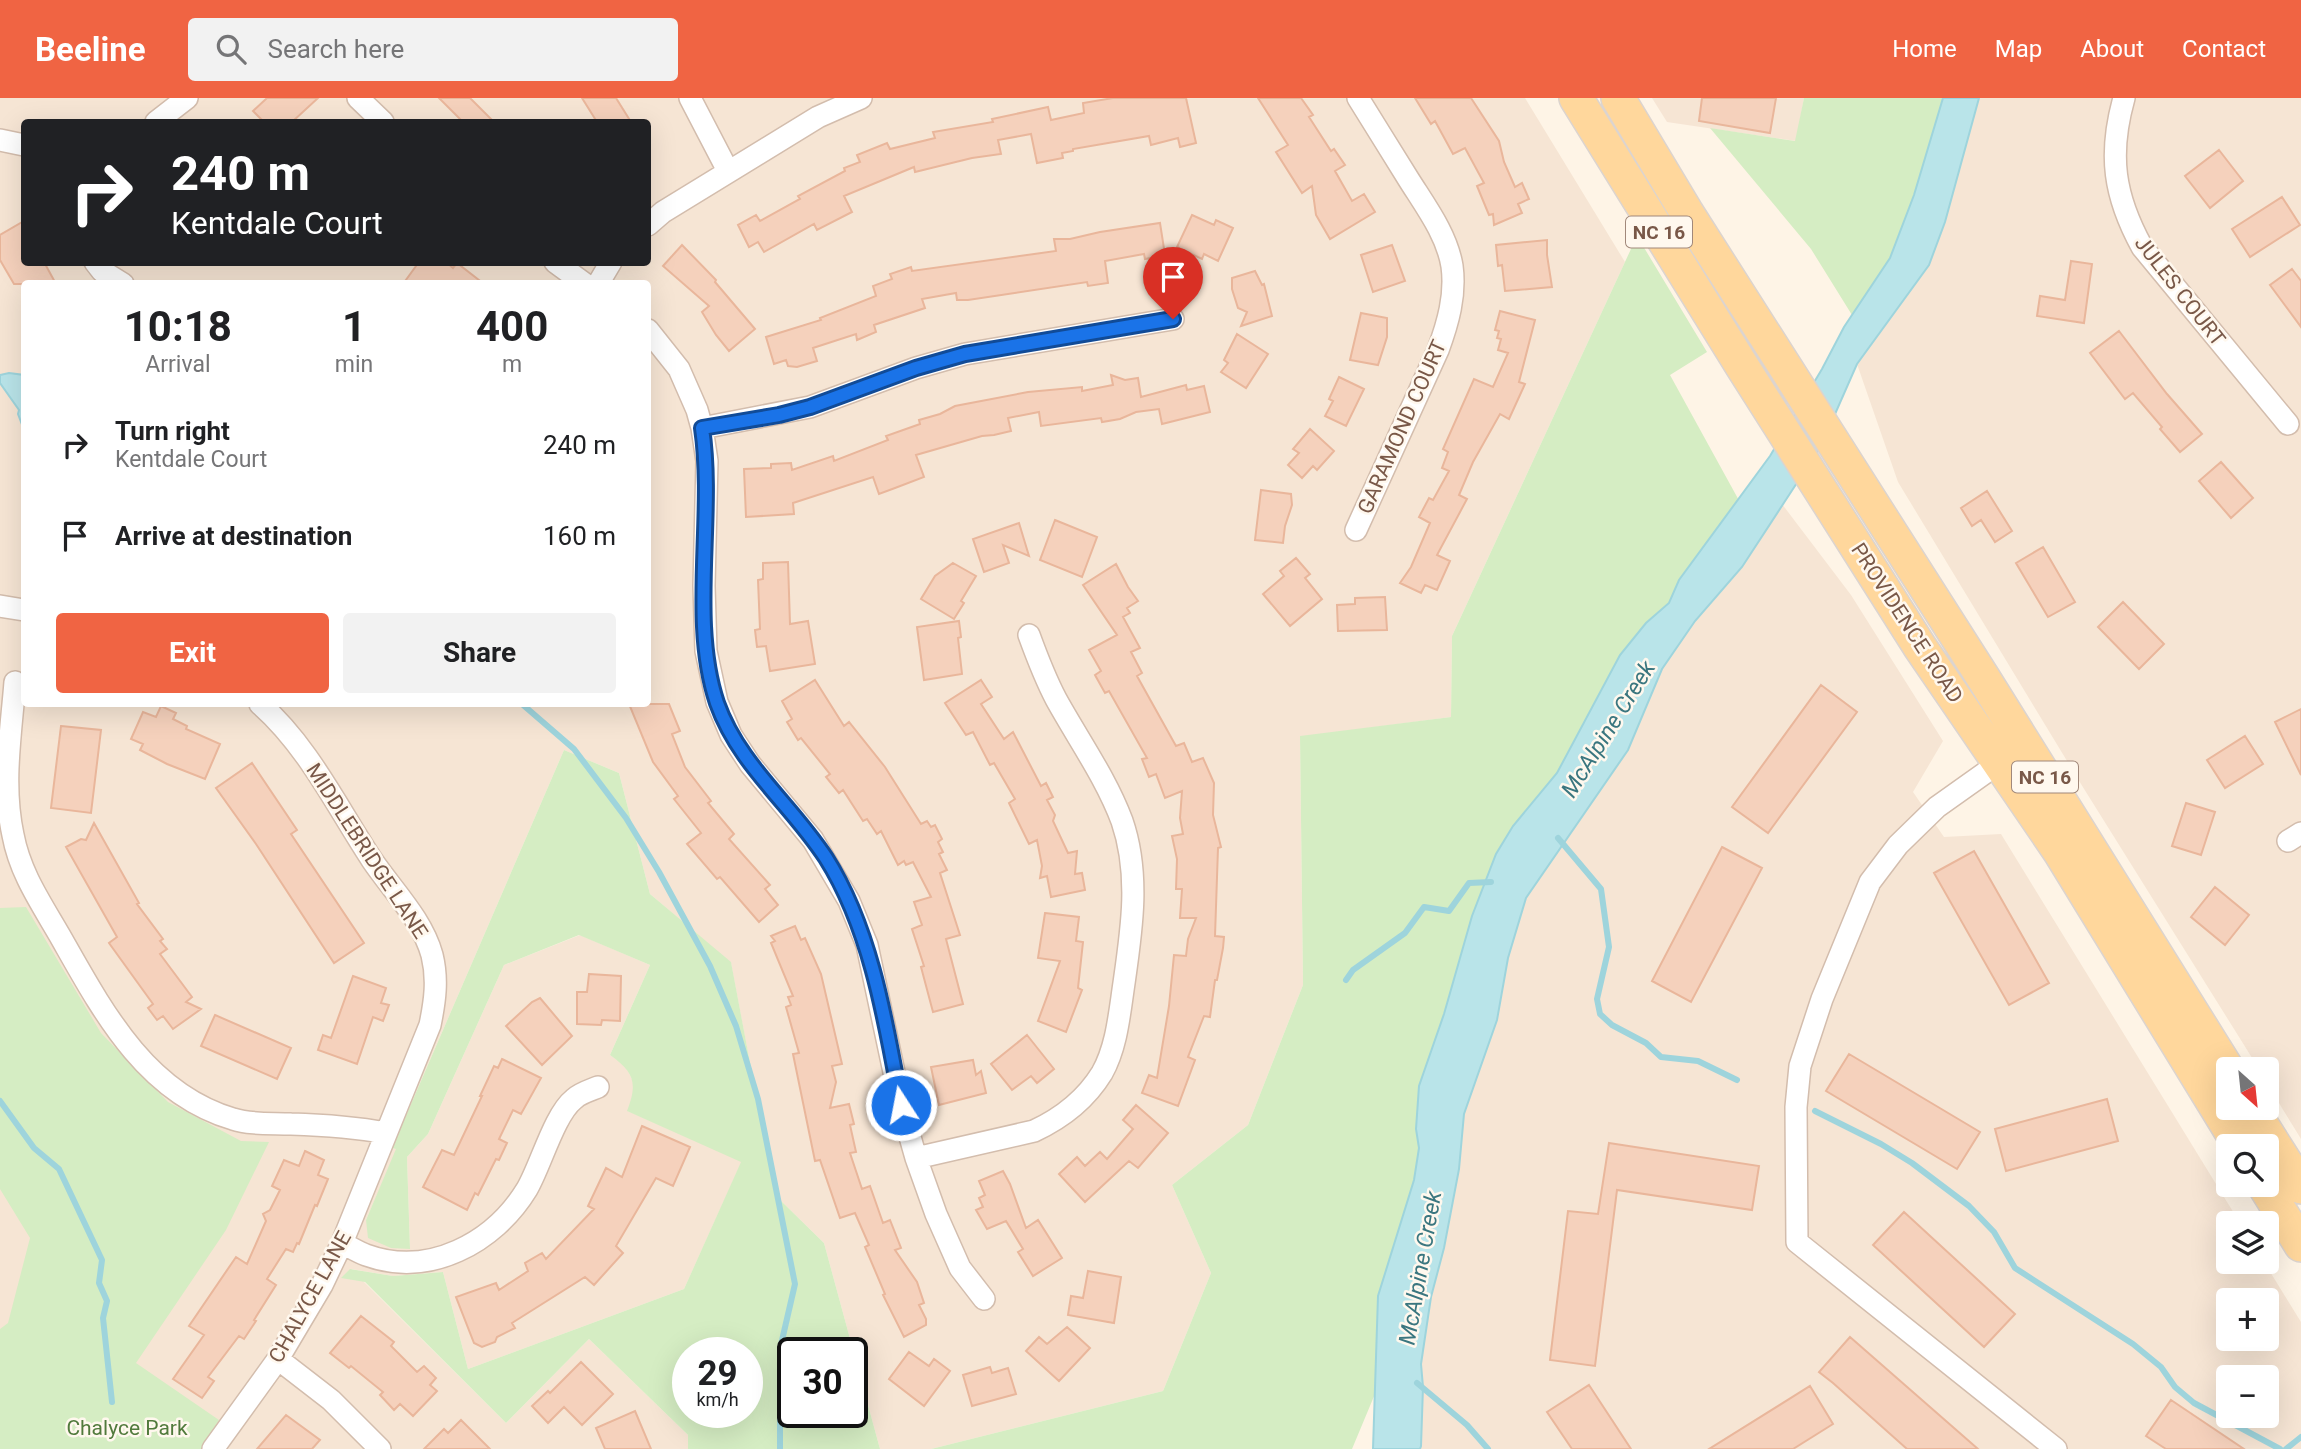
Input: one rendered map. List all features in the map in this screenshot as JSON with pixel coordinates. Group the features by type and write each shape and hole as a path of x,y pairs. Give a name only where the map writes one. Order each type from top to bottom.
{"main road":[{"name":"PROVIDENCE ROAD","path":"1576,98 1920,647 2060,852 2233,1134"},
{"name":"PROVIDENCE ROAD","path":"1618,98 1768,341 1988,684 2220,1057"},
{"path":"2259,1120 2301,1187"},
{"path":"2271,1197 2301,1245"}],"street":[{"path":"160,119 187,98"},
{"path":"358,98 380,119"},
{"path":"690,98 728,172"},
{"path":"651,222 663,212 818,117 861,98"},
{"name":"GARAMOND COURT","path":"1356,530 1438,350 1453,294 1452,266 1436,223 1358,98"},
{"name":"JULES COURT","path":"2124,98 2115,137 2115,169 2120,200 2127,220 2142,247 2288,424"},
{"path":"0,140 21,144"},
{"path":"98,266 117,280"},
{"path":"560,266 580,280"},
{"path":"702,428 810,407 916,368 965,354 1173,319"},
{"path":"651,334 679,369 702,428 707,461 704,586 706,651 717,702 731,735 750,764 813,840 849,901 867,945 901,1105 916,1158 936,1214 960,1268 984,1299"},
{"path":"0,606 21,610"},
{"path":"916,1158 1050,1124 1086,1095 1102,1073 1113,1047 1131,937 1131,859 1122,822 1108,790 1054,696 1029,635"},
{"path":"13,681 7,789 13,838 20,862 30,885 97,1001 139,1057 180,1095 201,1107 235,1120 349,1126 386,1133"},
{"name":"MIDDLEBRIDGE LANE","path":"264,707 295,739 361,843 411,912 432,955 436,984 430,1025 386,1133"},
{"path":"1999,763 1937,807 1898,845 1870,882 1822,999 1800,1066 1796,1107 1797,1242 2056,1449"},
{"path":"342,1243 368,1256 422,1262 456,1253 487,1235 509,1215 528,1188 562,1115 574,1098 598,1087"},
{"name":"CHALYCE LANE","path":"213,1449 278,1359 322,1285 342,1243 386,1133"},
{"path":"278,1359 331,1400 380,1449"}],"shaded area":[{"path":"0,98 1525,98 1625,262 1452,636 1451,717 1300,737 1303,985 1248,1125 1172,1185 1211,1273 1163,1391 931,1449 880,1449 868,1405 868,1337 850,1337 824,1243 775,1195 731,963 650,894 619,773 564,750 392,1148 397,1149 366,1220 410,1248 407,1157 428,1134 504,965 580,935 650,965 610,1055 625,1065 633,1081 634,1093 628,1111 742,1161 684,1289 468,1369 443,1272 393,1276 351,1269 506,1423 589,1339 672,1419 672,1428 681,1428 688,1435 688,1449 0,1449"},
{"path":"1652,98 1804,98 1796,141 1667,122"},
{"path":"1979,98 2301,98 2301,1139 2279,1103 2279,1057 2252,1057 2081,784 1898,482 1857,364 1929,265 1945,222"},
{"path":"1782,504 1851,595 1943,741 1913,792 1944,837 2001,834 2216,1184 2216,1197 2224,1197 2233,1211 2216,1211 2216,1274 2271,1274 2301,1322 2301,1449 1420,1449 1423,1387 1421,1364 1431,1297 1444,1248 1459,1169 1464,1114 1497,1020 1508,958 1526,898 1628,750 1662,669 1695,621 1742,567"}],"green space":[{"path":"1804,98 1943,98 1914,195 1891,258 1852,315 1811,249 1710,128 1795,141"},
{"path":"1637,236 1707,352 1670,375 1747,515 1503,878 1405,1322 1352,1449 931,1449 1163,1391 1211,1273 1172,1185 1248,1125 1303,985 1300,736 1451,717 1452,636"},
{"path":"564,750 619,773 650,894 731,962 775,1195 824,1243 850,1337 777,1337 777,1428 868,1428 868,1405 880,1449 688,1449 688,1435 681,1428 763,1428 763,1337 672,1337 672,1419 589,1339 506,1423 365,1282 341,1278 350,1269 393,1276 443,1272 468,1369 684,1289 741,1162 627,1111 632,1093 632,1079 624,1067 610,1055 650,965 579,935 504,965 428,1134 407,1157 410,1249 391,1248 368,1238 366,1220 396,1149 392,1148"},
{"name":"Chalyce Park","path":"26,907 101,1033 168,1102 241,1141 269,1142 226,1230 136,1363 219,1420 201,1449 0,1449 0,1329 8,1323 30,1238 0,1189 0,908"}],"water":[{"name":"McAlpine Creek","path":"1943,98 1979,98 1945,222 1929,265 1857,364 1821,446 1742,567 1695,621 1662,669 1628,750 1526,898 1508,958 1497,1020 1464,1114 1459,1169 1444,1248 1431,1297 1421,1364 1421,1446 1420,1449 1373,1449 1378,1296 1414,1180 1419,1148 1416,1129 1419,1086 1444,1014 1472,916 1496,854 1513,826 1557,773 1620,655 1646,623 1669,603 1679,580 1770,456 1844,327 1890,258 1914,195"},
{"path":"0,375 21,375 21,422 19,410 0,383"}],"building":[{"path":"267,98 318,98 295,119 261,119 253,111"},
{"path":"439,98 470,98 491,119 460,119"},
{"path":"582,98 616,98 629,119 595,119"},
{"path":"1113,98 1186,98 1196,143 1180,147 1178,138 1151,145 1149,136 1073,149 1062,153 1063,158 1037,163 1031,134 998,140 1001,154 915,172 914,167 844,196 852,212 817,230 814,224 764,252 758,242 749,247 738,225 756,215 760,221 800,199 798,196 845,171 844,168 860,162 857,155 887,143 890,149 935,138 933,132 993,122 992,119 1048,107 1051,120 1084,113 1083,103"},
{"path":"1258,98 1301,98 1313,115 1309,117 1331,151 1334,149 1345,165 1335,171 1352,201 1364,194 1375,212 1330,239 1316,215 1312,186 1302,193 1276,152 1288,145"},
{"path":"1415,98 1471,98 1499,141 1504,162 1515,187 1522,183 1529,199 1518,204 1522,213 1494,225 1493,214 1489,215 1477,186 1484,183 1465,148 1453,154 1435,121 1431,124"},
{"path":"1702,98 1776,98 1770,133 1699,121"},
{"path":"2219,150 2243,181 2210,208 2185,176"},
{"path":"2282,197 2300,225 2250,257 2232,229"},
{"path":"1192,215 1214,225 1216,220 1233,228 1218,261 1204,254 1202,259 1177,247"},
{"path":"21,223 21,266 46,266 54,280 21,280 21,284 14,284 0,260 0,235"},
{"path":"1160,223 1165,255 1145,259 1144,254 1105,261 1108,283 1088,286 1087,282 968,300 957,300 956,293 922,299 925,308 874,325 876,332 857,340 856,334 813,348 817,361 797,367 788,366 786,360 774,364 766,337 821,320 820,318 876,296 873,286 892,279 890,274 911,267 912,271 1056,251 1054,239 1070,239"},
{"path":"1547,240 1552,287 1505,291 1496,245"},
{"path":"682,245 716,280 755,329 729,351 702,312 709,306 663,266"},
{"path":"1392,245 1405,281 1373,292 1361,255"},
{"path":"2071,261 2092,264 2084,323 2037,316 2040,296 2065,300"},
{"path":"416,266 461,266 479,280 406,280"},
{"path":"2292,269 2301,281 2301,327 2270,285"},
{"path":"1255,271 1262,285 1264,284 1272,316 1241,326 1247,312 1238,308 1232,289 1232,278"},
{"path":"1500,311 1535,320 1519,382 1525,384 1509,419 1500,414 1473,462 1459,495 1467,499 1437,555 1450,561 1437,590 1425,585 1421,593 1400,583 1411,567 1430,523 1419,517 1429,498 1433,500 1449,471 1442,468 1448,452 1443,449 1474,379 1493,387 1508,353 1498,350 1501,339 1497,338 1499,331 1495,330"},
{"path":"1361,313 1387,318 1387,337 1378,365 1350,360"},
{"path":"2119,331 2167,394 2202,434 2180,452 2133,393 2125,399 2090,353"},
{"path":"1237,334 1268,354 1246,388 1221,372 1228,363 1224,360"},
{"path":"1111,375 1125,380 1138,378 1141,397 1186,385 1187,390 1204,386 1210,412 1162,424 1159,409 1136,412 1120,419 1102,422 1101,418 1041,426 1039,412 1008,418 1011,431 982,436 916,455 924,477 895,488 879,494 873,477 793,503 794,514 746,517 744,469 771,468 771,464 791,463 792,470 833,456 834,461 888,440 886,436 920,424 919,420 955,406 1028,392 1082,387 1082,391 1113,385"},
{"path":"1339,377 1364,389 1346,426 1325,416 1333,401 1329,399"},
{"path":"1310,429 1334,451 1317,470 1313,466 1302,478 1288,465 1299,453 1293,449"},
{"path":"2221,462 2253,498 2231,518 2199,481"},
{"path":"1261,490 1291,494 1292,505 1283,543 1255,540"},
{"path":"1987,491 2012,531 1995,542 1981,520 1972,526 1961,508"},
{"path":"1055,520 1097,537 1082,577 1040,560"},
{"path":"1019,523 1029,556 1003,545 1009,563 984,572 973,539"},
{"path":"2043,547 2075,602 2048,617 2016,563"},
{"path":"1296,558 1310,574 1305,578 1322,599 1290,626 1263,594 1284,576 1280,571"},
{"path":"788,562 790,624 808,621 815,664 770,671 766,646 757,647 755,630 760,629 758,580 763,579 763,563"},
{"path":"953,563 976,576 954,619 921,599 935,576"},
{"path":"1116,564 1138,601 1127,608 1130,613 1123,617 1140,648 1131,652 1142,673 1137,676 1176,746 1184,743 1192,762 1203,758 1214,783 1213,815 1221,847 1218,848 1215,936 1224,937 1223,948 1210,1017 1204,1016 1188,1057 1195,1060 1178,1106 1142,1093 1149,1075 1157,1078 1174,955 1186,956 1188,939 1196,918 1180,918 1182,889 1176,889 1177,859 1172,836 1183,834 1180,818 1182,791 1165,798 1156,774 1149,777 1142,759 1147,758 1109,691 1105,693 1095,675 1101,671 1089,650 1117,635 1083,585"},
{"path":"1385,597 1387,630 1338,631 1337,605 1355,604 1355,598"},
{"path":"2123,602 2164,644 2139,669 2098,627"},
{"path":"959,621 962,674 924,680 917,627"},
{"path":"815,680 844,726 849,722 885,767 921,824 927,821 931,827 935,825 942,839 938,842 943,852 939,854 947,870 940,873 960,935 946,939 963,1004 933,1012 921,967 924,966 912,929 922,925 914,902 931,897 913,862 906,865 904,861 898,865 881,831 877,834 867,819 863,821 843,790 839,793 826,777 830,774 801,738 798,740 787,722 792,719 782,701"},
{"path":"981,680 992,697 981,704 1004,739 1013,732 1041,786 1046,783 1053,797 1047,800 1055,815 1053,821 1068,853 1077,851 1075,874 1082,873 1085,890 1051,897 1047,876 1040,878 1042,866 1037,840 1029,844 1009,803 1015,799 994,763 990,765 973,732 966,735 945,703"},
{"path":"1821,685 1857,712 1768,833 1732,807"},
{"path":"669,704 680,731 672,734 685,767 711,801 708,803 734,834 729,839 770,885 765,889 778,905 759,922 687,844 701,833 674,799 678,796 653,762 630,707"},
{"path":"161,707 163,707 176,713 173,719 187,726 186,729 220,744 205,779 140,750 143,744 131,739 143,712 156,717"},
{"path":"2301,709 2301,775 2275,722"},
{"path":"61,726 101,730 91,813 51,808"},
{"path":"2245,736 2263,764 2225,788 2207,760"},
{"path":"252,763 297,830 291,834 364,943 334,963 216,788"},
{"path":"2186,803 2215,812 2201,855 2172,846"},
{"path":"94,823 139,903 137,904 163,939 160,941 167,949 160,954 192,997 186,1002 201,1009 173,1029 163,1016 157,1020 148,1008 153,1004 109,943 117,937 66,847 81,839 86,840"},
{"path":"1722,847 1762,868 1691,1002 1652,981"},
{"path":"1974,851 2049,983 2009,1005 1934,873"},
{"path":"2215,887 2249,915 2225,945 2191,917"},
{"path":"1045,913 1079,917 1076,941 1083,942 1078,988 1082,990 1066,1032 1038,1021 1060,961 1038,958"},
{"path":"795,926 801,940 805,938 821,974 842,1064 832,1066 836,1082 830,1108 849,1104 856,1152 850,1153 862,1189 870,1186 883,1223 890,1220 901,1248 895,1250 917,1282 924,1303 919,1305 926,1325 904,1337 883,1295 885,1294 865,1247 869,1245 855,1213 840,1218 820,1160 815,1161 793,1054 799,1053 786,1007 791,1005 788,997 793,996 771,943 775,941 771,936"},
{"path":"589,974 621,976 620,1021 602,1020 601,1025 577,1024 577,992 587,992"},
{"path":"353,976 386,988 381,1003 389,1005 383,1021 373,1017 357,1064 318,1050 323,1035 331,1038"},
{"path":"540,998 572,1036 542,1065 506,1026"},
{"path":"215,1015 291,1048 277,1079 201,1046"},
{"path":"1027,1035 1054,1069 1037,1083 1031,1076 1012,1090 991,1064"},
{"path":"1849,1054 1980,1132 1957,1169 1826,1091"},
{"path":"502,1059 541,1078 521,1114 513,1110 499,1139 507,1143 467,1210 423,1187 442,1150 454,1155 494,1066 498,1068"},
{"path":"973,1060 976,1075 981,1071 986,1093 939,1105 931,1067"},
{"path":"2107,1099 2118,1141 2006,1171 1995,1129"},
{"path":"1136,1105 1168,1133 1138,1168 1129,1161 1085,1202 1059,1174 1077,1157 1085,1166 1100,1152 1107,1159 1133,1129 1123,1120"},
{"path":"642,1126 690,1147 673,1186 656,1178 616,1246 623,1253 594,1285 585,1277 512,1323 515,1328 497,1337 495,1342 482,1347 474,1343 456,1297 496,1283 499,1290 528,1271 525,1263 542,1253 546,1259 594,1209 588,1206 606,1168 622,1177"},
{"path":"1609,1143 1759,1166 1752,1210 1617,1190 1595,1366 1550,1360 1568,1211 1598,1214"},
{"path":"305,1151 324,1160 318,1175 328,1179 317,1206 315,1205 299,1244 297,1243 293,1252 286,1249 267,1279 276,1285 254,1320 256,1321 244,1339 239,1336 208,1377 214,1381 202,1398 173,1379 204,1335 189,1326 236,1257 247,1264 266,1221 263,1214 270,1210 280,1190 272,1186 284,1160 299,1166"},
{"path":"1003,1171 1026,1228 1038,1220 1062,1258 1033,1276 1018,1252 1023,1249 1006,1221 987,1229 976,1210 983,1207 979,1198 985,1195 979,1181"},
{"path":"1904,1212 2015,1314 1984,1347 1873,1245"},
{"path":"1088,1271 1121,1277 1114,1323 1068,1315 1071,1296 1083,1298"},
{"path":"361,1316 394,1342 391,1346 417,1372 424,1366 436,1378 430,1385 437,1391 413,1416 400,1404 394,1410 380,1395 383,1392 330,1353"},
{"path":"1067,1327 1090,1348 1059,1381 1026,1351 1039,1337 1047,1344"},
{"path":"1850,1337 1978,1449 1907,1449 1819,1372"},
{"path":"909,1352 929,1366 934,1359 950,1371 924,1406 889,1379"},
{"path":"581,1362 613,1394 582,1425 564,1407 548,1423 532,1406 548,1391 550,1393"},
{"path":"990,1367 992,1373 1008,1368 1016,1394 972,1406 963,1375"},
{"path":"1589,1385 1631,1449 1572,1449 1547,1412"},
{"path":"1810,1386 1833,1424 1793,1449 1709,1449"},
{"path":"2171,1400 2244,1449 2166,1449 2146,1436"},
{"path":"635,1411 651,1449 605,1449 596,1428"},
{"path":"286,1415 320,1440 312,1449 257,1449"},
{"path":"461,1420 490,1449 424,1449 444,1429 448,1433"}],"waterway":[{"path":"525,707 574,749 626,818 710,966 736,1026 758,1099 795,1284 780,1349 780,1449"},
{"path":"1558,838 1601,889 1609,947 1597,999 1600,1014 1612,1025 1646,1043 1661,1057 1698,1061 1737,1080"},
{"path":"1346,980 1353,970 1405,933 1424,907 1449,911 1469,883 1491,882"},
{"path":"0,1101 34,1148 59,1169 102,1260 99,1283 107,1301 103,1318 112,1402"},
{"path":"1815,1111 1912,1163 1969,1206 1994,1232 2015,1268 2133,1344 2161,1367 2175,1387 2194,1403 2280,1449"},
{"path":"1417,1383 1467,1425 1488,1449"},
{"path":"2286,1449 2301,1437"}],"route":[{"path":"901,1105 867,945 849,901 813,840 750,764 731,735 717,702 706,651 704,586 707,461 702,428 810,407 916,368 965,354 1173,319"}]}
